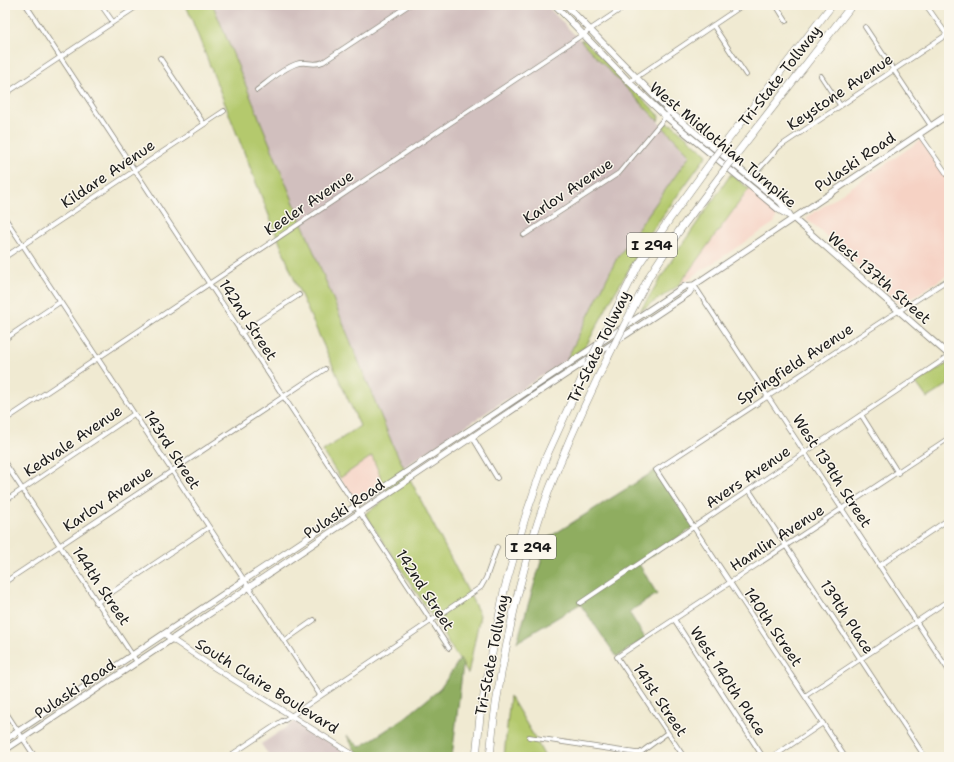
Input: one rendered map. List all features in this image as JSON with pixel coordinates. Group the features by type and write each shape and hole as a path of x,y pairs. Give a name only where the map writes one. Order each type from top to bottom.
{"highway":[{"name":"Tri-State Tollway","path":"476,757 480,716 504,591 525,518 546,457 588,365 639,264 711,162 832,5"},
{"name":"Tri-State Tollway","path":"490,757 492,724 504,654 516,599 537,527 558,466 583,408 650,275 679,231 734,156 852,5"}],"main road":[{"name":"West Midlothian Turnpike","path":"555,5 629,82 666,117 779,210 792,218"},
{"name":"West Midlothian Turnpike","path":"566,5 670,112 780,202 792,218"},
{"name":"Pulaski Road","path":"5,750 473,438 539,392 688,293 694,285 792,218 949,114"},
{"name":"West 137th Street","path":"792,218 949,356"},
{"name":"Pulaski Road","path":"5,740 685,286 694,285"}],"street":[{"name":"142nd Street","path":"26,5 449,648"},
{"path":"101,5 113,22"},
{"path":"5,94 139,5"},
{"path":"257,90 296,64 304,62 317,65 323,62 408,5"},
{"name":"Keeler Avenue","path":"5,420 627,5"},
{"path":"629,82 743,5"},
{"path":"776,5 786,21"},
{"path":"926,5 948,34"},
{"path":"713,25 746,75"},
{"path":"865,27 931,126"},
{"name":"Keystone Avenue","path":"751,178 779,147 948,34"},
{"path":"160,58 204,124"},
{"path":"821,76 840,105"},
{"name":"Kildare Avenue","path":"5,257 224,111"},
{"name":"Karlov Avenue","path":"524,235 619,173 670,112"},
{"path":"919,134 949,177"},
{"name":"143rd Street","path":"5,218 320,695"},
{"name":"Springfield Avenue","path":"656,470 949,279"},
{"name":"West 139th Street","path":"694,285 949,671"},
{"path":"241,333 299,294"},
{"path":"5,339 60,302"},
{"name":"Avers Avenue","path":"580,603 862,416 949,356"},
{"name":"Karlov Avenue","path":"5,582 325,368"},
{"name":"Kedvale Avenue","path":"5,502 134,414"},
{"path":"862,416 898,473"},
{"path":"473,438 498,478"},
{"name":"Hamlin Avenue","path":"617,657 949,438"},
{"name":"144th Street","path":"5,463 96,603 137,662"},
{"name":"140th Street","path":"656,470 845,757"},
{"name":"139th Place","path":"749,490 925,757"},
{"path":"879,566 949,519"},
{"path":"96,603 209,527"},
{"path":"228,757 481,587 486,578 496,547"},
{"path":"805,696 949,600"},
{"name":"West 140th Place","path":"674,619 763,757"},
{"path":"284,641 314,620"},
{"name":"South Claire Boulevard","path":"164,634 357,757"},
{"name":"141st Street","path":"617,657 684,757"},
{"path":"5,711 35,757"},
{"path":"773,757 823,723"},
{"path":"529,738 636,753 640,752 667,732"}],"shaded area":[{"path":"213,5 546,5 690,155 616,260 567,359 404,467 394,448"},
{"path":"921,140 949,182 949,274 901,305 806,218"},
{"path":"749,189 773,209 776,215 774,223 678,286"},
{"path":"372,455 384,484 359,499 353,497 340,478"},
{"path":"296,721 354,757 270,757 261,744"}],"green space":[{"path":"186,5 213,5 394,448 480,615 468,674 365,514 389,497 372,456 340,478 323,451 360,426 296,284"},
{"path":"580,40 584,40 657,113 659,117 658,121"},
{"path":"665,123 673,125 707,155 651,232 613,296 586,346 567,359 616,260 690,155 662,126"},
{"path":"731,174 749,189 678,286 640,311 677,252"},
{"path":"948,363 949,384 927,398 916,383"},
{"path":"656,470 694,527 639,564 657,594 629,612 645,638 617,657 580,604 517,642 548,538"},
{"path":"460,659 463,665 452,757 359,757 347,736 360,747 402,720 440,689"},
{"path":"510,696 535,738 545,757 504,757"}]}
